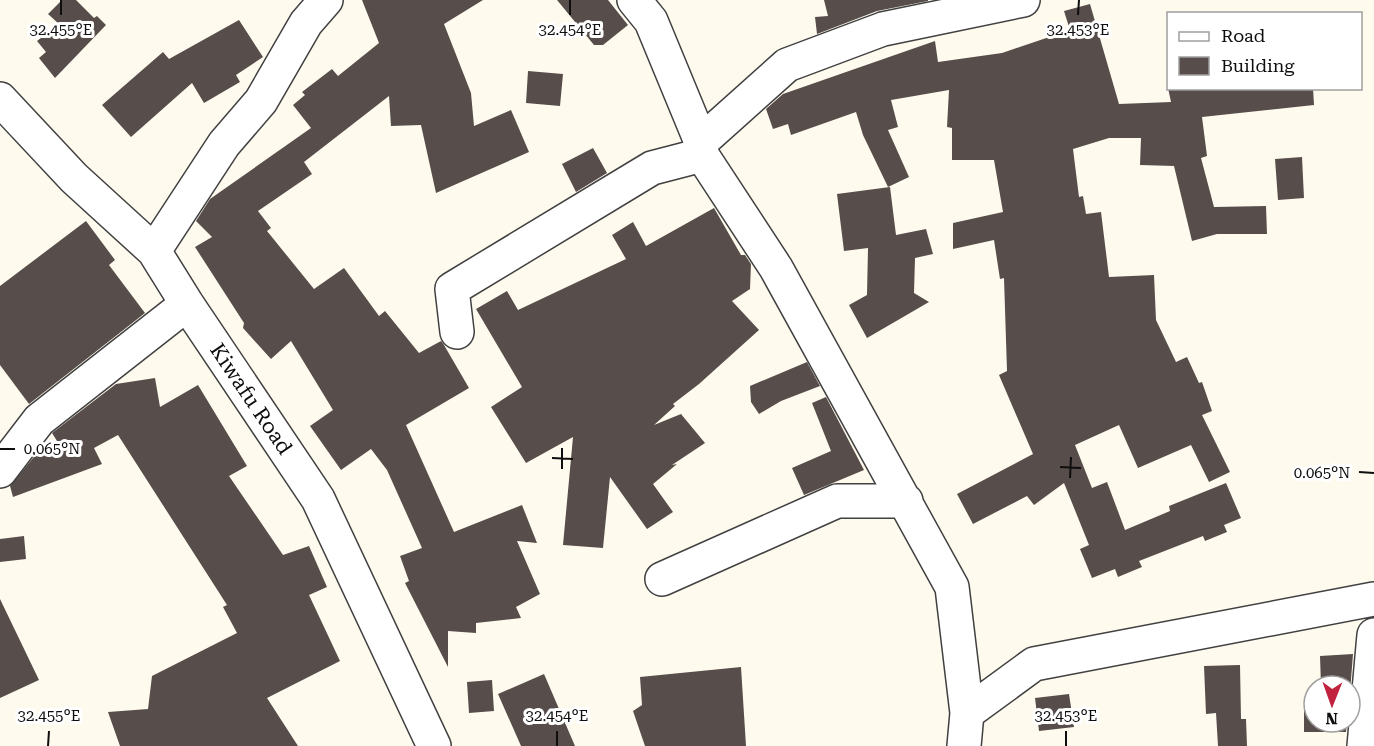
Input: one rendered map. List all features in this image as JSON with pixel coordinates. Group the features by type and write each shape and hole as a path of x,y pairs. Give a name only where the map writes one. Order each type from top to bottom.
{"street":[{"path":"154,251 224,144 261,101 306,23 326,0"},
{"path":"634,0 651,21 701,148 776,268 952,587 967,713 964,746"},
{"path":"458,332 452,289 652,168 701,148 787,65 883,29 1023,0"},
{"name":"Kiwafu Road","path":"0,99 74,178 154,251 318,499 434,746"},
{"path":"0,471 39,420 187,304"},
{"path":"662,579 837,501 906,501"},
{"path":"967,713 1034,664 1374,599"},
{"path":"1364,746 1374,634"}],"building":[{"path":"62,0 76,0 94,18 97,16 106,25 55,78 39,58 46,52 37,41 59,24 48,14"},
{"path":"362,0 483,0 444,24 471,93 474,126 511,110 529,152 436,193 421,125 391,126 389,96 304,162 312,174 258,211 271,228 267,231 314,289 344,268 379,316 385,311 419,353 441,341 444,345 469,388 406,425 454,532 522,505 537,543 517,541 540,594 516,607 521,618 476,623 476,633 448,631 448,667 405,583 409,581 400,556 422,548 387,470 371,449 341,470 310,426 333,410 291,341 271,359 243,328 244,323 195,247 212,237 196,221 210,199 311,128 293,105 305,95 302,92 332,69 338,76 379,43"},
{"path":"557,0 608,0 628,25 603,45 594,45"},
{"path":"824,0 928,1 877,11 817,34 815,17 828,16"},
{"path":"1090,4 1119,104 1171,102 1168,90 1313,90 1314,105 1202,117 1207,156 1201,158 1214,207 1266,206 1267,234 1217,234 1192,241 1174,166 1140,165 1141,138 1109,138 1073,149 1079,197 1083,196 1086,214 1101,212 1109,277 1154,275 1156,320 1176,362 1187,357 1199,383 1202,382 1212,411 1202,415 1230,472 1209,482 1191,445 1138,468 1119,425 1075,445 1092,488 1107,482 1125,530 1170,511 1169,506 1226,483 1241,518 1224,525 1227,532 1205,541 1203,536 1139,561 1142,567 1118,577 1115,569 1092,578 1080,549 1089,545 1064,483 1034,505 1027,496 973,524 957,494 1033,454 999,375 1007,371 1004,278 1000,279 994,240 953,249 953,223 1003,212 994,160 952,160 952,128 947,127 949,90 891,100 898,127 888,130 909,177 888,187 863,135 856,112 791,135 788,124 773,129 766,109 783,94 935,41 938,62 1002,53 1070,30 1064,11"},
{"path":"239,20 263,57 236,75 240,82 204,103 192,83 131,137 102,105 163,52 169,59"},
{"path":"528,71 563,74 560,106 526,103"},
{"path":"593,148 607,173 576,192 562,164"},
{"path":"1302,157 1304,198 1278,200 1275,159"},
{"path":"890,187 896,235 926,229 933,254 915,258 914,293 929,302 867,338 849,305 867,295 868,248 844,251 837,194"},
{"path":"714,208 741,255 745,255 751,264 750,289 732,301 759,330 673,404 675,406 654,425 681,414 705,443 672,465 677,464 653,484 673,512 647,529 610,477 603,548 563,545 573,437 526,463 491,407 522,387 476,309 507,291 518,310 626,259 612,235 633,222 646,246"},
{"path":"86,221 115,260 109,265 145,313 29,404 0,365 0,286"},
{"path":"807,362 820,386 781,401 759,414 751,402 750,386"},
{"path":"155,378 160,407 198,385 247,466 229,476 283,555 309,546 327,587 309,595 340,661 267,698 298,746 120,746 108,712 148,709 152,676 237,633 223,607 227,605 118,435 94,448 102,464 13,497 10,486 43,446 57,441 52,433 116,384"},
{"path":"826,397 864,470 804,495 792,468 831,451 812,403"},
{"path":"24,536 26,559 0,562 0,539"},
{"path":"0,599 39,680 0,698"},
{"path":"1353,654 1351,674 1321,674 1320,656"},
{"path":"1240,665 1241,719 1246,719 1247,746 1218,746 1216,713 1206,714 1204,666"},
{"path":"741,667 746,746 645,746 633,711 642,705 640,677"},
{"path":"544,674 575,746 521,746 498,694"},
{"path":"492,680 494,711 469,713 467,682"},
{"path":"1069,694 1074,727 1039,731 1035,698"}]}
